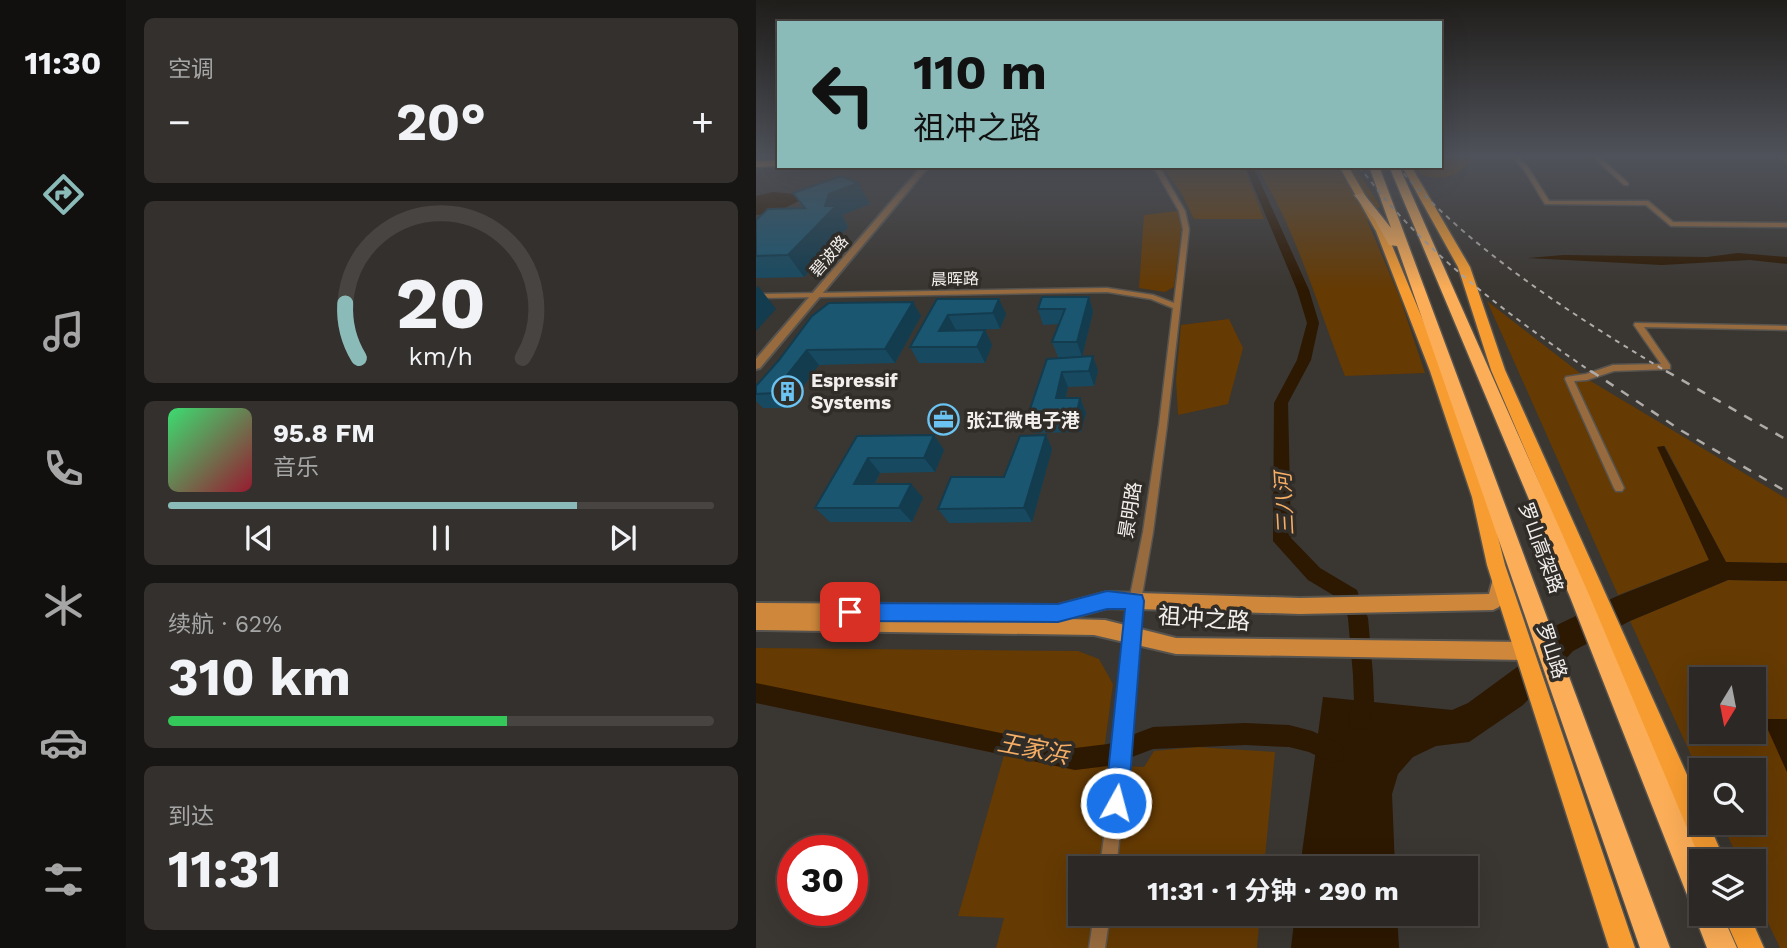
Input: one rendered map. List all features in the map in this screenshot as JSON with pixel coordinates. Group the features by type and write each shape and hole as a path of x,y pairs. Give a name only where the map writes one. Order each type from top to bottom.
{"highway":[{"path":"1363,200 1387,229 1422,297"},
{"name":"罗山高架路","path":"1387,200 1655,948"},
{"name":"罗山高架路","path":"1414,200 1453,297 1608,642 1689,862"},
{"path":"1599,792 1644,948"},
{"path":"1714,926 1723,948"}],"main road":[{"name":"罗山路","path":"1362,200 1381,232 1437,372 1480,497 1500,579 1622,948"},
{"path":"1421,200 1464,267 1498,370 1587,592"},
{"name":"祖冲之路","path":"756,611 1058,613 1107,600 1300,606 1493,602 1499,594 1500,579"},
{"name":"祖冲之路","path":"756,622 1094,626 1176,646 1524,651"},
{"path":"1608,642 1707,849"},
{"path":"1741,926 1751,948"}],"street":[{"name":"碧波路","path":"756,364 895,200"},
{"name":"景明路","path":"1110,856 1125,728 1131,633 1160,452 1186,222 1174,200"},
{"path":"1545,200 1547,203 1648,203 1671,224 1787,225"},
{"name":"晨晖路","path":"1153,297 1179,288"},
{"name":"晨晖路","path":"756,296 1107,290 1153,297 1176,307"},
{"path":"1619,488 1569,379 1587,377 1613,368 1667,367 1638,325 1787,328"},
{"path":"1097,948 1100,926"}],"shaded area":[{"path":"756,200 801,200 777,212 756,215"},
{"path":"1185,200 1257,200 1264,219 1194,219"},
{"path":"1275,200 1376,200 1380,206 1367,220 1400,298 1425,373 1345,376"},
{"path":"1177,211 1182,223 1174,287 1165,292 1139,288 1144,215"},
{"path":"1738,253 1787,257 1787,264 1750,260 1662,265 1528,258 1563,255 1707,257"},
{"path":"1487,301 1589,380 1787,499 1787,563 1726,562 1665,446 1658,447 1709,560 1618,595"},
{"path":"1229,319 1243,348 1228,404 1178,415 1176,380 1181,325"},
{"path":"1664,446 1726,562 1787,563 1787,581 1728,580 1630,621 1573,651 1523,705 1469,742 1436,746 1413,757 1398,774 1392,794 1395,856 1302,856 1323,697 1452,710 1468,703 1524,662 1555,626 1615,597 1709,560 1657,447"},
{"path":"1728,580 1787,581 1787,948 1780,948 1766,918 1766,849 1734,849 1727,835 1766,835 1766,758 1692,758 1630,621"},
{"path":"756,648 1078,651 1099,659 1113,684 1102,765 1144,767 1154,751 1197,747 1275,752 1265,856 1068,856 1068,926 1259,926 1257,948 996,948 1004,918 958,916 1004,755 756,700"},
{"path":"1766,719 1787,719 1787,772 1766,726"},
{"path":"1294,926 1398,926 1399,948 1291,948"}],"building":[{"path":"799,200 827,200 825,206 836,206 788,255 756,256 756,220 768,209 805,208"},
{"path":"1042,297 1089,297 1077,342 1052,342 1065,309 1038,309"},
{"path":"937,299 999,299 993,313 948,315 939,331 985,330 977,347 910,347"},
{"path":"913,302 885,349 807,350 773,393 756,394 756,386 812,316 829,303"},
{"path":"1093,356 1089,371 1062,372 1056,398 1080,398 1076,417 1027,418 1047,359"},
{"path":"934,435 924,458 868,458 854,484 911,484 899,508 815,508 857,436"},
{"path":"1046,435 1024,508 938,509 951,477 1004,477 1020,436"}],"waterway":[{"name":"三八河","path":"1264,200 1303,290 1313,323 1304,360 1281,403 1282,541 1314,574 1350,596 1358,618 1363,675 1364,701 1359,720"},
{"name":"王家浜","path":"756,693 1075,759 1108,755 1153,738 1245,734 1289,736 1312,742 1334,753"}],"railway":[{"path":"1386,200 1467,279 1529,328 1593,373"},
{"path":"1430,200 1525,280 1669,373"},
{"path":"1591,371 1682,431 1787,492"},
{"path":"1666,371 1787,440"}],"place":[{"name":"Espressif Systems","path":"788,391"},
{"name":"张江微电子港","path":"943,420"}],"route":[{"path":"850,612 1058,613 1107,600 1135,601 1116,803"}]}
